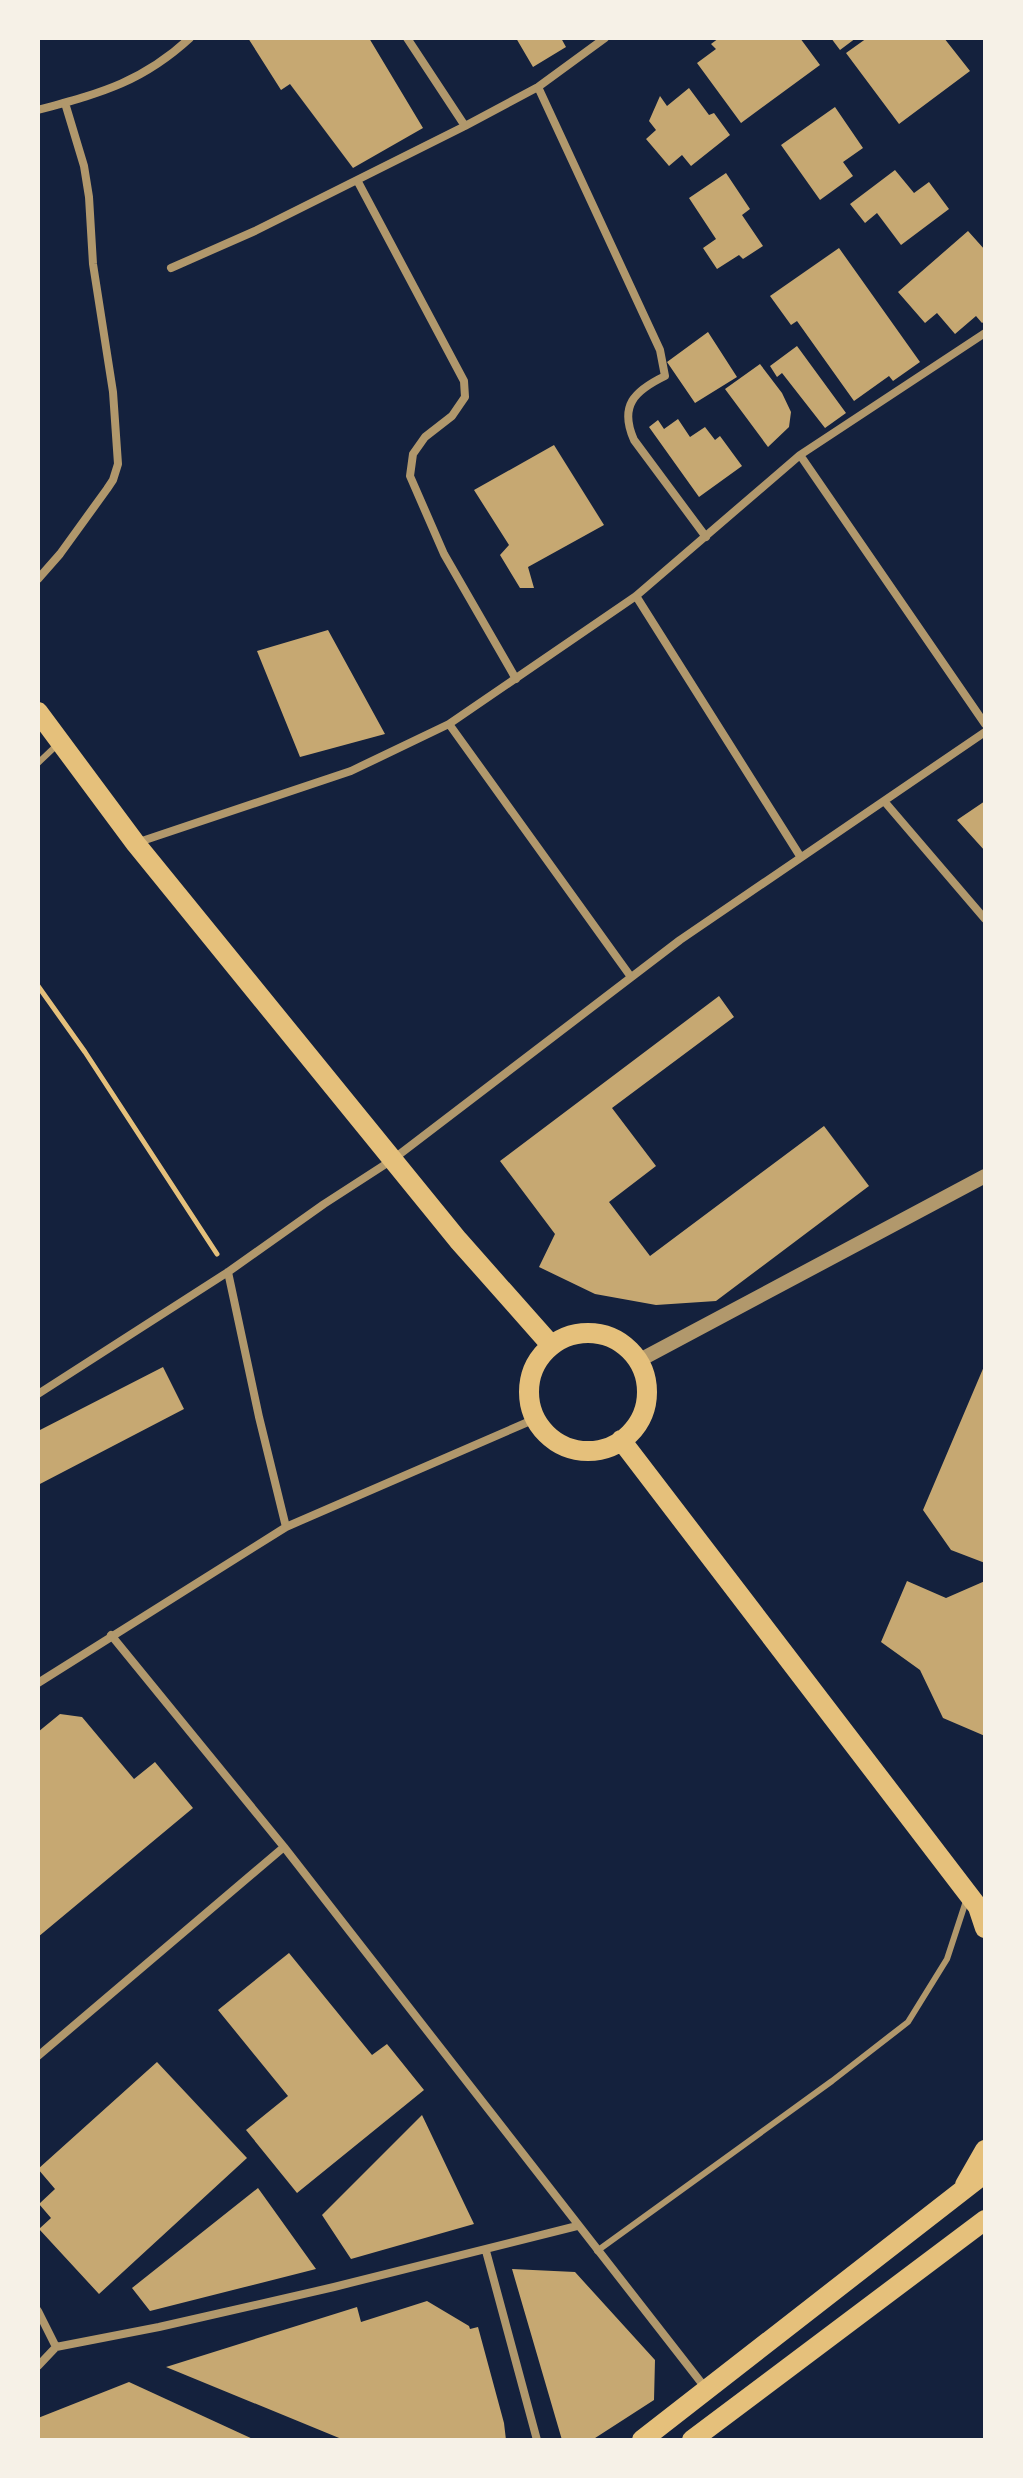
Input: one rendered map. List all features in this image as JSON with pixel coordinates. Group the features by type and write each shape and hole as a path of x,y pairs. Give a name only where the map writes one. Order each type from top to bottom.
{"main road":[{"path":"38,712 136,844 392,1160 551,1345"},
{"path":"592,1333 619,1341 638,1361 647,1389 645,1404 640,1418 621,1440 607,1447 574,1449 558,1443 535,1419 529,1395 532,1371 540,1356 564,1337 592,1333"},
{"path":"621,1440 977,1904 985,1928"},
{"path":"963,2190 985,2150"},
{"path":"642,2440 985,2173"},
{"path":"692,2440 985,2220"}],"street":[{"path":"38,110 110,90 153,69 190,38"},
{"path":"407,38 465,126"},
{"path":"171,268 255,231 465,126 538,87 605,38"},
{"path":"538,87 660,350 665,367 665,376 637,392 627,410 628,427 634,440 706,537"},
{"path":"38,579 107,489 118,464 113,392 93,264 89,197 84,166 65,103"},
{"path":"357,180 464,381 465,397 452,416 425,437 413,454 410,476 444,554 516,679"},
{"path":"136,844 351,771 449,724 636,596 800,455 985,333"},
{"path":"800,455 985,724"},
{"path":"636,596 800,856"},
{"path":"449,724 631,977"},
{"path":"38,1394 228,1272 392,1160 631,977 800,856 985,732"},
{"path":"884,801 985,919"},
{"path":"638,1361 985,1176"},
{"path":"228,1272 286,1527"},
{"path":"38,1683 286,1527 535,1419"},
{"path":"111,1635 284,1847 708,2390"},
{"path":"38,2056 284,1847"},
{"path":"38,2366 56,2347 159,2327 486,2251 577,2226"},
{"path":"486,2251 537,2440"},
{"path":"38,2311 56,2347"}],"lane":[{"path":"38,763 61,742"},
{"path":"597,2251 908,2022 977,1904"}],"path":[{"path":"38,986 85,1052 228,1272"}],"building":[{"path":"248,38 369,38 423,128 353,168 290,84 281,90"},
{"path":"516,38 561,38 566,47 533,67"},
{"path":"719,38 800,38 820,65 741,123 697,63 716,49 711,44"},
{"path":"831,38 856,38 840,50"},
{"path":"867,38 944,38 970,71 899,124 846,53"},
{"path":"689,88 709,115 714,113 730,135 691,166 682,155 669,166 646,139 656,130 649,121 660,96 667,106"},
{"path":"835,107 863,148 843,162 853,176 820,200 781,145"},
{"path":"895,170 914,193 929,182 949,209 901,245 877,213 865,223 850,204"},
{"path":"726,173 750,209 742,215 763,246 743,259 739,255 717,269 703,248 716,239 689,198"},
{"path":"968,231 985,250 985,321 982,323 976,316 955,334 937,313 925,323 898,292"},
{"path":"839,248 920,362 893,381 889,376 854,401 797,321 791,325 770,296"},
{"path":"708,332 737,377 695,403 667,362"},
{"path":"797,346 846,413 825,428 782,373 777,377 770,366"},
{"path":"760,364 782,393 791,412 789,427 768,447 725,389"},
{"path":"678,419 690,437 705,427 715,440 720,436 742,466 699,497 649,427 658,420 664,429"},
{"path":"554,445 604,525 528,567 534,588 520,588 500,555 509,545 474,490"},
{"path":"328,630 385,734 300,757 257,651"},
{"path":"985,801 985,851 957,820"},
{"path":"719,996 734,1017 612,1108 656,1166 609,1202 650,1256 824,1126 869,1186 716,1301 656,1305 595,1294 539,1267 555,1234 500,1161"},
{"path":"985,1364 985,1563 951,1550 923,1510"},
{"path":"163,1367 184,1409 38,1485 38,1431"},
{"path":"907,1581 946,1598 985,1581 985,1736 943,1718 920,1670 881,1642"},
{"path":"60,1714 82,1717 134,1779 155,1762 193,1808 38,1937 38,1732"},
{"path":"289,1953 372,2055 387,2044 424,2090 297,2193 246,2130 288,2096 218,2010"},
{"path":"157,2062 247,2158 99,2294 39,2229 51,2218 39,2204 55,2189 38,2169"},
{"path":"422,2115 474,2224 351,2259 322,2215"},
{"path":"258,2188 316,2269 150,2311 132,2288"},
{"path":"512,2269 575,2272 655,2360 654,2400 592,2440 562,2440"},
{"path":"427,2301 470,2329 478,2327 506,2440 344,2440 166,2367 357,2307 361,2322"},
{"path":"129,2382 255,2440 38,2440 38,2418"}]}
